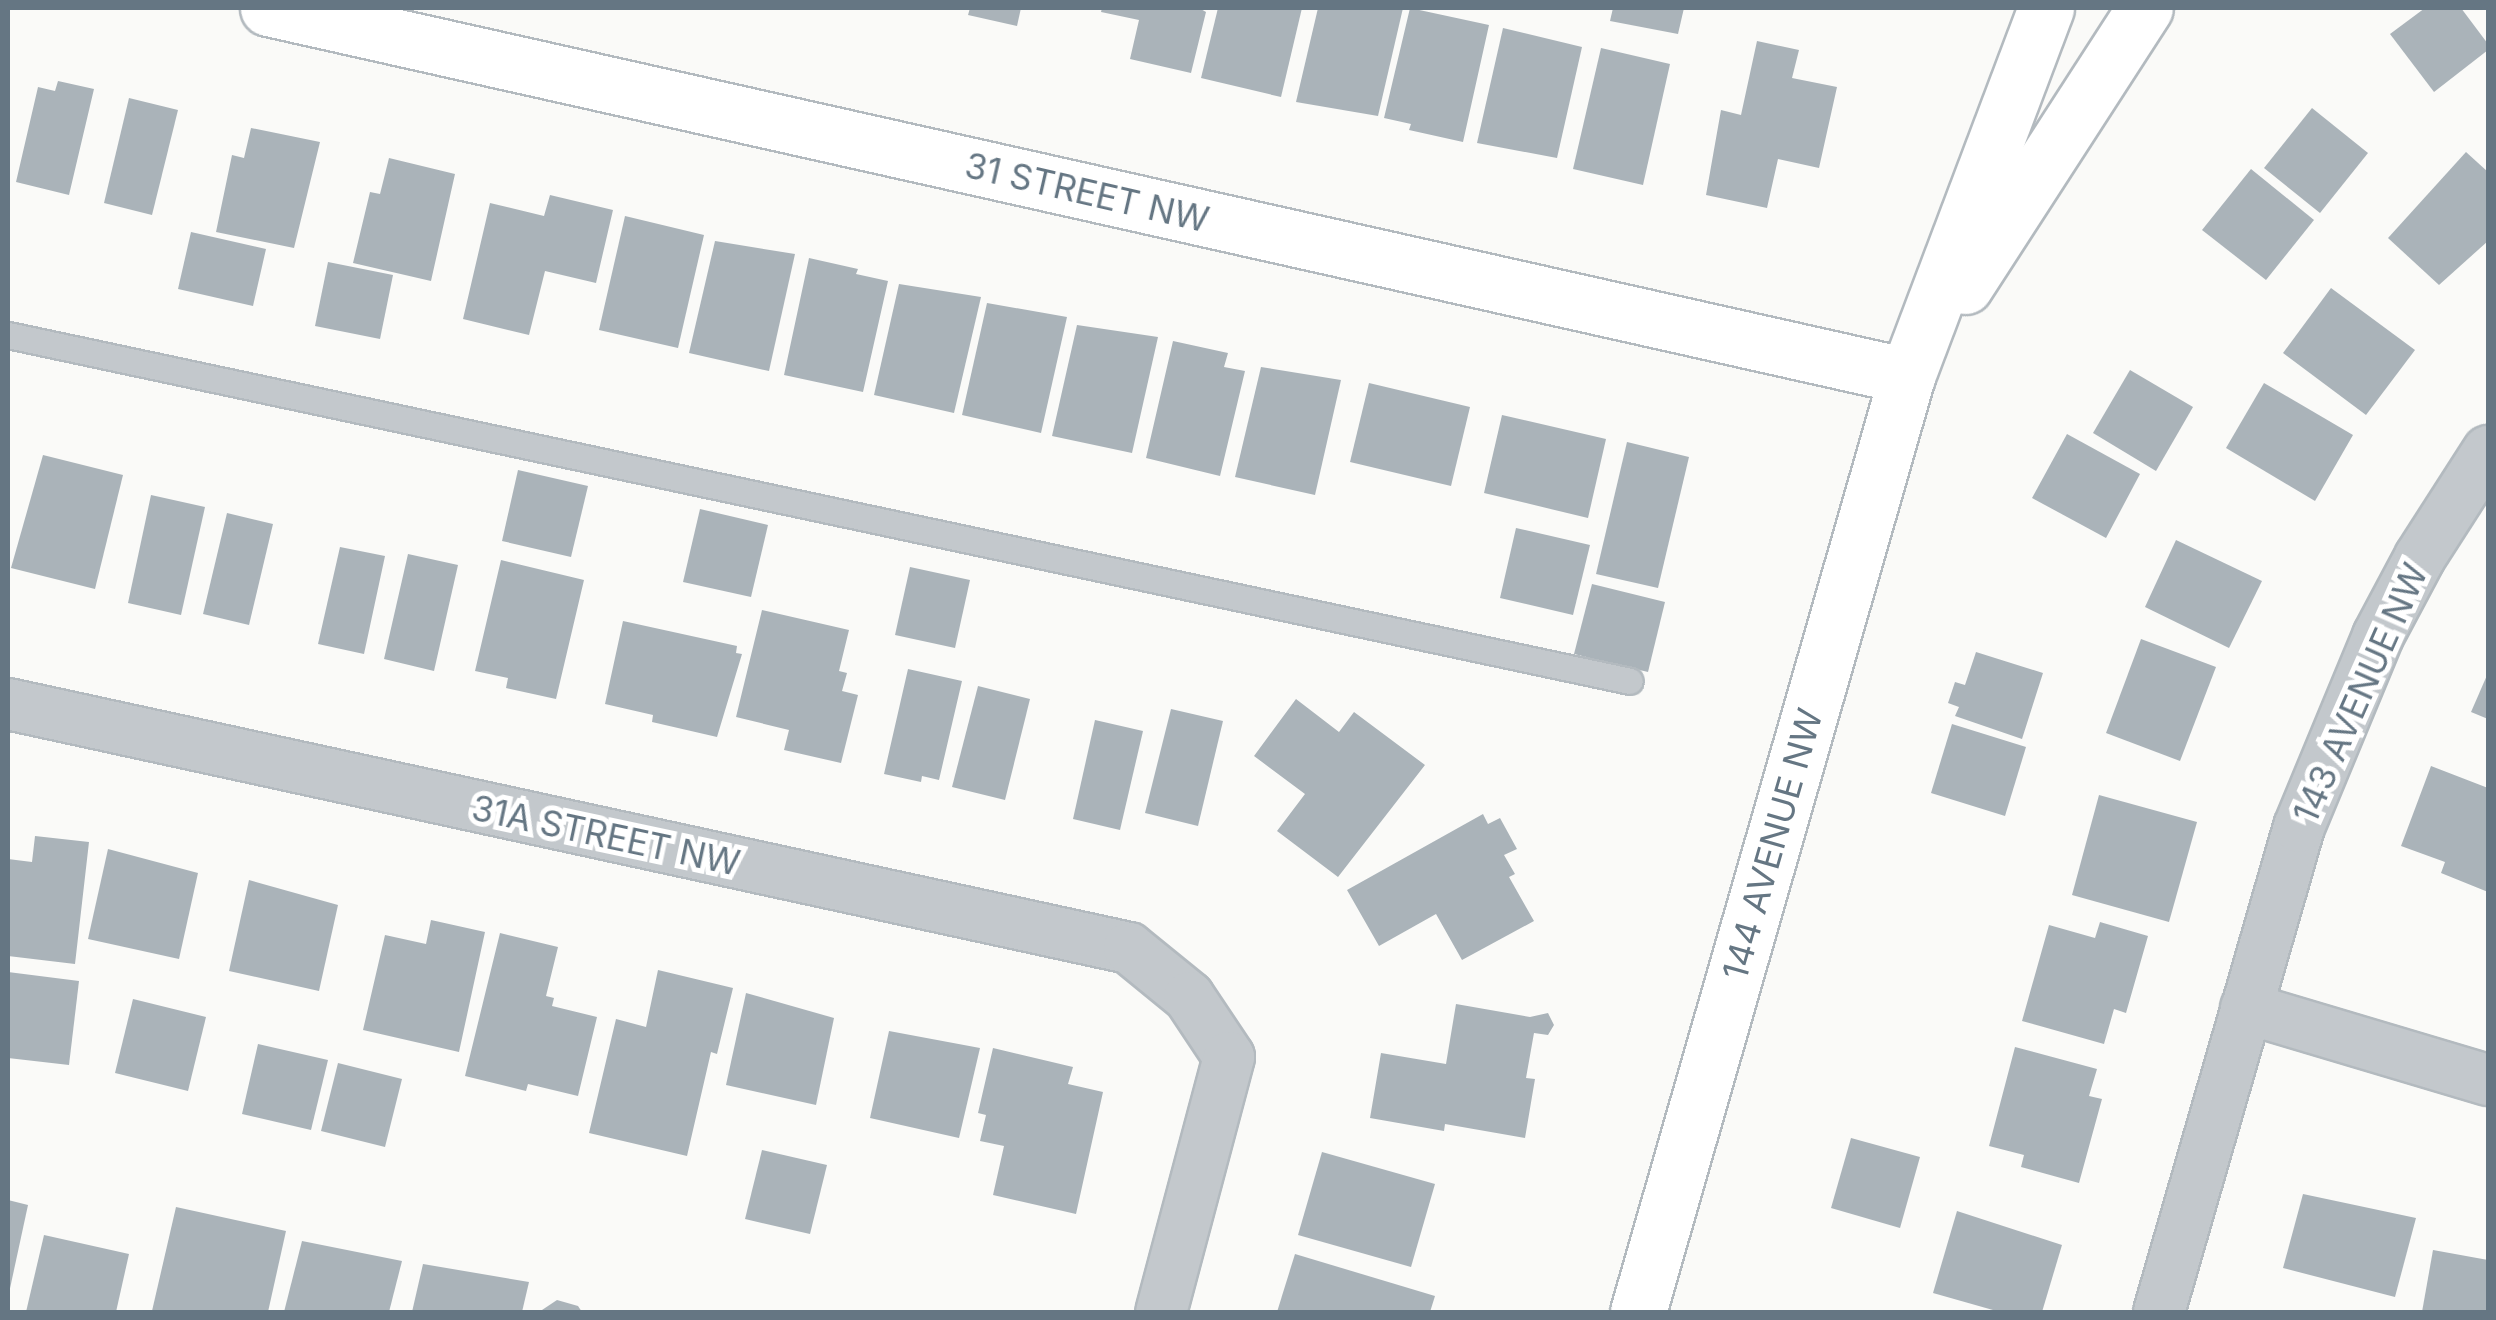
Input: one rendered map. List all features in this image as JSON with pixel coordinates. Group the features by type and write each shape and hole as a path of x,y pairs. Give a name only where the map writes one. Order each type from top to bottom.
{"main road":[{"name":"31 STREET NW","path":"268,8 1906,376"},
{"name":"144 AVENUE NW","path":"1638,1312 1906,376 2046,8"},
{"name":"144 AVENUE NW","path":"1906,376 2145,8"}],"street":[{"name":"143 AVENUE NW","path":"2159,1312 2299,827 2343,714 2420,557 2488,451"},
{"name":"31A STREET NW","path":"8,704 1128,948 1189,997 1229,1057 1162,1312"},
{"path":"2246,1008 2488,1080"}],"lane":[{"path":"8,335 1630,681"}],"building":[{"path":"970,8 1021,8 1017,26 968,15"},
{"path":"1102,8 1199,8 1206,12 1191,73 1130,59 1139,20 1101,12"},
{"path":"1218,8 1302,8 1281,97 1201,78"},
{"path":"1318,8 1403,8 1378,116 1296,102"},
{"path":"1410,8 1489,25 1463,142 1409,130 1411,124 1384,118"},
{"path":"1613,8 1684,8 1678,34 1610,21"},
{"path":"2425,8 2461,8 2488,44 2488,50 2434,92 2390,34"},
{"path":"1503,28 1582,47 1557,158 1477,143"},
{"path":"1757,41 1799,50 1792,78 1837,87 1819,168 1778,159 1767,208 1706,195 1721,110 1741,115"},
{"path":"1601,48 1670,64 1643,185 1573,169"},
{"path":"58,81 94,89 69,195 16,182 38,87 55,91"},
{"path":"129,98 178,110 152,215 104,203"},
{"path":"2312,108 2368,153 2320,213 2264,168"},
{"path":"251,128 320,142 294,248 216,232 232,155 244,158"},
{"path":"2466,152 2488,172 2488,241 2439,285 2388,238"},
{"path":"389,158 455,174 431,281 353,263 370,192 380,194"},
{"path":"2251,169 2314,220 2266,280 2202,230"},
{"path":"550,195 613,210 596,283 545,271 529,335 463,319 490,203 544,216"},
{"path":"625,216 704,235 678,348 599,330"},
{"path":"191,232 266,249 253,306 178,289"},
{"path":"715,241 795,254 769,371 689,353"},
{"path":"809,258 858,269 856,274 888,281 863,392 784,375"},
{"path":"328,262 393,275 380,339 315,326"},
{"path":"899,284 981,297 954,413 874,395"},
{"path":"2331,288 2415,350 2366,415 2283,353"},
{"path":"987,303 1067,317 1041,433 962,415"},
{"path":"1077,325 1158,337 1132,453 1052,436"},
{"path":"1173,341 1228,353 1224,367 1245,371 1220,476 1146,458"},
{"path":"1261,367 1341,380 1315,495 1235,477"},
{"path":"2130,370 2193,407 2156,471 2093,433"},
{"path":"1369,383 1470,407 1451,486 1350,462"},
{"path":"2264,383 2353,435 2315,501 2226,448"},
{"path":"1502,415 1606,439 1588,518 1484,493"},
{"path":"2067,434 2140,474 2106,538 2032,498"},
{"path":"1627,442 1689,457 1658,588 1596,574"},
{"path":"43,455 123,475 95,589 11,568"},
{"path":"518,470 588,486 571,557 502,541"},
{"path":"151,495 205,507 181,615 128,603"},
{"path":"700,509 768,525 751,597 683,582"},
{"path":"227,513 273,524 249,625 203,614"},
{"path":"1516,528 1590,545 1573,615 1500,598"},
{"path":"2176,540 2262,581 2229,648 2145,607"},
{"path":"340,547 385,556 364,654 318,644"},
{"path":"408,554 458,565 434,671 384,659"},
{"path":"501,560 584,580 556,699 506,688 508,678 475,671"},
{"path":"910,567 970,580 955,648 895,635"},
{"path":"1592,584 1665,602 1648,672 1574,654"},
{"path":"762,610 849,630 839,671 847,673 842,691 858,695 841,763 784,750 789,730 736,717"},
{"path":"623,621 737,646 736,653 742,654 717,737 652,722 653,715 605,704"},
{"path":"2141,639 2216,667 2180,761 2106,733"},
{"path":"1976,652 2043,673 2022,739 1955,716 1959,707 1948,703 1955,682 1965,685"},
{"path":"908,669 962,681 939,780 922,776 921,782 884,774"},
{"path":"2488,673 2488,719 2471,712"},
{"path":"978,686 1030,699 1005,800 952,787"},
{"path":"1296,699 1339,732 1354,712 1425,765 1338,877 1277,831 1305,794 1254,756"},
{"path":"1171,709 1223,721 1198,826 1145,813"},
{"path":"1095,720 1143,731 1120,830 1073,819"},
{"path":"1952,724 2026,747 2005,816 1931,793"},
{"path":"2431,766 2488,788 2488,892 2441,873 2445,862 2401,846"},
{"path":"2099,795 2197,822 2169,922 2072,895"},
{"path":"1483,814 1488,824 1500,818 1517,849 1504,855 1515,874 1509,877 1534,921 1462,960 1436,914 1379,946 1347,890"},
{"path":"35,836 89,842 75,964 8,956 8,859 32,862"},
{"path":"108,849 198,873 179,959 88,939"},
{"path":"249,880 338,905 319,991 229,971"},
{"path":"431,920 485,932 459,1052 363,1030 385,935 426,944"},
{"path":"2100,922 2148,936 2126,1013 2114,1009 2104,1044 2022,1021 2049,925 2095,938"},
{"path":"500,933 558,947 546,996 554,998 552,1006 597,1017 578,1096 528,1084 526,1091 465,1076"},
{"path":"658,970 733,988 717,1054 711,1052 687,1156 589,1133 616,1019 646,1027"},
{"path":"8,972 79,981 69,1065 8,1058"},
{"path":"746,993 834,1018 816,1105 726,1085"},
{"path":"133,999 206,1017 188,1091 115,1073"},
{"path":"1456,1004 1530,1017 1548,1013 1554,1025 1548,1035 1534,1033 1526,1078 1535,1079 1525,1138 1445,1124 1444,1131 1370,1118 1381,1053 1446,1064"},
{"path":"889,1031 980,1048 959,1138 870,1118"},
{"path":"258,1044 328,1060 311,1130 242,1114"},
{"path":"2015,1047 2097,1069 2089,1096 2102,1099 2079,1183 2021,1167 2024,1155 1989,1146"},
{"path":"993,1048 1073,1067 1068,1084 1103,1092 1076,1214 993,1195 1004,1146 980,1141 986,1115 978,1113"},
{"path":"338,1063 402,1079 385,1147 321,1131"},
{"path":"1851,1138 1920,1157 1900,1228 1831,1208"},
{"path":"762,1150 827,1165 810,1234 745,1219"},
{"path":"1322,1152 1435,1184 1411,1267 1298,1235"},
{"path":"2303,1194 2416,1218 2395,1297 2283,1268"},
{"path":"8,1200 28,1205 9,1293 8,1292"},
{"path":"176,1207 286,1231 268,1312 152,1311"},
{"path":"1957,1211 2062,1245 2042,1312 2000,1312 1933,1293"},
{"path":"44,1235 129,1254 116,1312 26,1312"},
{"path":"302,1241 402,1261 389,1312 284,1312"},
{"path":"2433,1250 2488,1260 2488,1312 2422,1312"},
{"path":"1295,1254 1435,1296 1430,1312 1277,1312"},
{"path":"423,1264 529,1282 522,1312 412,1312"},
{"path":"557,1300 578,1306 582,1312 539,1312"}]}
